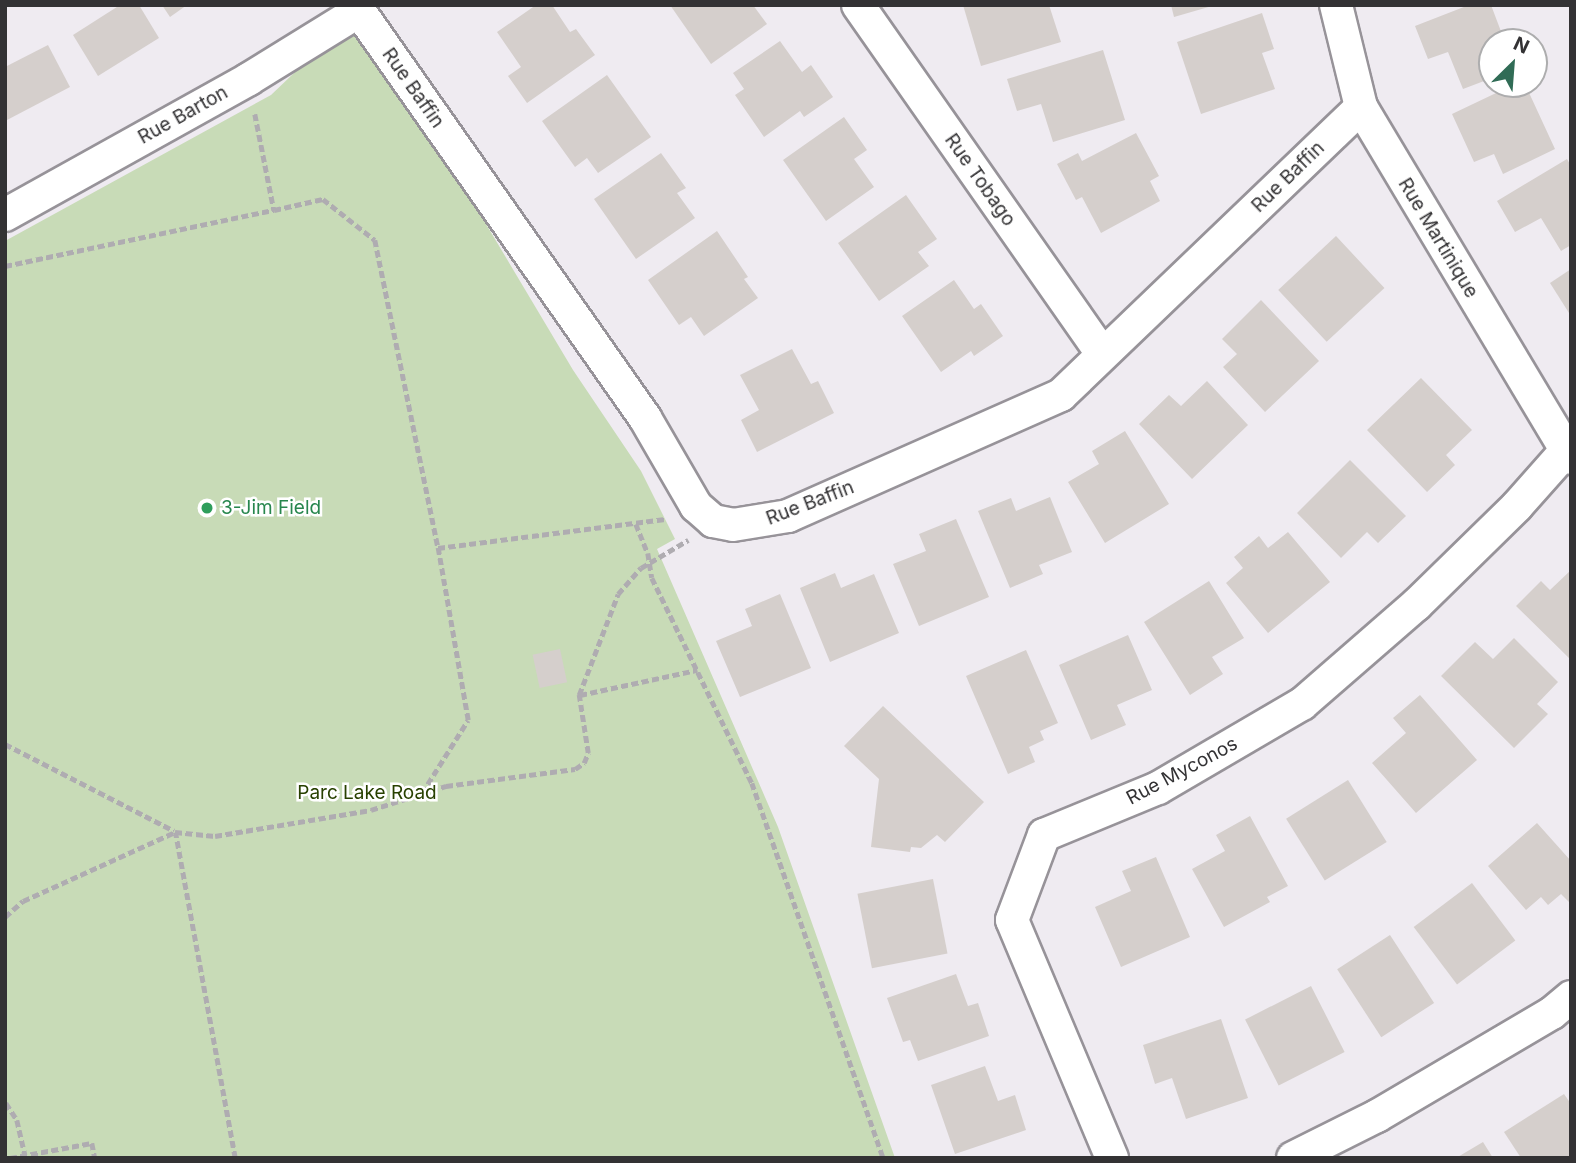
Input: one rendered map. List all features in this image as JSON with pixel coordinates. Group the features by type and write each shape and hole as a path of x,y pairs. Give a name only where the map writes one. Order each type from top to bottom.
{"street":[{"name":"Rue Tobago","path":"858,5 1102,354"},
{"name":"Rue Martinique","path":"1336,5 1361,107 1568,455"},
{"name":"Rue Baffin","path":"357,8 645,418 696,506 722,524 746,525 788,516 1061,395 1361,107"},
{"name":"Rue Barton","path":"5,215 249,79 357,8"},
{"name":"Rue Myconos","path":"1112,1158 1012,920 1044,835 1157,788 1302,705 1416,605 1568,455"},
{"path":"1293,1158 1377,1116 1552,1013 1571,997"}],"path":[{"path":"249,79 274,210"},
{"path":"5,266 323,199 375,240 438,548 468,720 422,793"},
{"path":"438,548 669,519"},
{"path":"5,744 175,832 215,836 371,810 446,786 575,769 584,763 588,752 579,695 618,594 633,575 707,528 713,520"},
{"path":"636,524 650,563 652,578 752,783 883,1158"},
{"path":"579,695 697,670"},
{"path":"5,917 23,901 175,832"},
{"path":"175,832 235,1158"},
{"path":"6,1103 18,1120 25,1155"},
{"path":"10,1158 92,1143 95,1158"}],"green space":[{"name":"Parc Lake Road","path":"359,11 573,370 641,471 675,539 657,549 778,827 895,1158 5,1158 5,241 271,95"}],"building":[{"path":"120,5 139,5 159,38 98,76 73,35"},
{"path":"162,5 187,5 170,17"},
{"path":"536,5 552,5 570,32 576,29 595,55 527,103 508,76 521,67 497,32"},
{"path":"670,5 753,5 767,24 711,64"},
{"path":"963,5 1049,5 1061,42 981,66"},
{"path":"1171,5 1212,5 1212,6 1174,17"},
{"path":"1469,5 1491,5 1500,28 1478,28 1478,83 1463,89 1448,52 1428,59 1415,26"},
{"path":"1262,13 1274,49 1262,53 1275,89 1201,114 1177,42"},
{"path":"780,41 802,72 811,65 833,97 804,117 800,111 764,137 735,95 744,89 733,73"},
{"path":"48,45 70,87 7,120 5,67"},
{"path":"1103,50 1125,120 1053,142 1041,104 1017,111 1007,79"},
{"path":"607,75 651,137 598,173 587,158 575,167 542,121"},
{"path":"1486,98 1531,98 1555,149 1503,174 1494,154 1474,162 1452,114"},
{"path":"844,117 867,150 854,159 874,187 826,221 783,160"},
{"path":"1136,133 1159,176 1150,181 1160,201 1101,233 1082,197 1076,200 1057,164 1078,153 1082,161"},
{"path":"661,153 686,188 677,193 695,218 636,259 594,199"},
{"path":"1567,159 1571,166 1571,245 1561,251 1541,218 1515,232 1497,201"},
{"path":"906,195 937,239 918,252 929,266 879,301 838,243"},
{"path":"717,231 748,277 744,279 758,298 704,336 691,317 679,325 648,280"},
{"path":"1336,236 1384,288 1327,342 1278,290"},
{"path":"1571,269 1571,312 1569,313 1550,283"},
{"path":"954,280 974,309 981,304 1003,336 974,356 971,351 941,372 902,316"},
{"path":"1261,300 1319,361 1265,412 1223,367 1237,354 1222,339"},
{"path":"792,349 811,384 818,381 834,413 757,452 741,420 759,410 740,375"},
{"path":"1421,378 1472,430 1446,455 1455,465 1427,492 1367,430"},
{"path":"1207,381 1248,425 1192,479 1139,424 1169,395 1181,406"},
{"path":"1125,431 1169,504 1105,543 1068,482 1099,464 1092,451"},
{"path":"1350,460 1406,516 1378,543 1367,532 1341,558 1297,513"},
{"path":"1050,497 1072,552 1039,565 1043,574 1010,588 978,511 1011,498 1016,511"},
{"path":"956,519 989,597 919,626 893,564 926,551 919,534"},
{"path":"1288,532 1330,582 1268,633 1226,583 1243,568 1234,557 1259,536 1268,548"},
{"path":"1571,570 1571,660 1516,606 1541,581 1550,590"},
{"path":"835,573 841,588 874,574 899,633 830,662 800,588"},
{"path":"1209,581 1244,638 1212,657 1223,674 1190,695 1144,622"},
{"path":"780,594 811,668 740,697 716,641 752,626 745,609"},
{"path":"1128,635 1152,690 1117,705 1126,725 1091,740 1059,665"},
{"path":"1514,638 1558,682 1537,704 1548,714 1514,748 1441,676 1475,642 1493,659"},
{"path":"560,649 567,682 540,688 533,655"},
{"path":"1026,650 1058,723 1040,731 1044,740 1029,747 1035,762 1008,774 966,676"},
{"path":"1420,695 1477,760 1416,813 1372,763 1406,733 1393,718"},
{"path":"883,706 984,802 945,842 937,835 921,848 911,847 910,852 871,847 879,779 844,746"},
{"path":"1348,780 1387,842 1325,881 1286,819"},
{"path":"1250,816 1288,886 1267,897 1270,902 1224,927 1192,869 1225,851 1216,835"},
{"path":"1537,823 1571,861 1571,904 1561,894 1548,905 1541,897 1526,910 1488,866"},
{"path":"1156,857 1190,937 1121,967 1095,907 1131,891 1122,871"},
{"path":"933,879 948,954 872,968 857,894"},
{"path":"1472,883 1515,941 1457,984 1414,927"},
{"path":"1390,935 1434,1003 1381,1037 1337,969"},
{"path":"956,974 968,1006 978,1003 989,1036 918,1061 910,1040 903,1042 887,998"},
{"path":"1311,986 1345,1052 1279,1086 1245,1020"},
{"path":"1221,1019 1248,1098 1186,1119 1172,1078 1155,1084 1143,1045"},
{"path":"985,1066 998,1101 1015,1095 1026,1130 955,1154 931,1085"},
{"path":"1564,1094 1571,1104 1571,1158 1521,1158 1504,1132"},
{"path":"1483,1142 1493,1158 1456,1158"}],"place":[{"name":"3-Jim Field","path":"207,508"}]}
